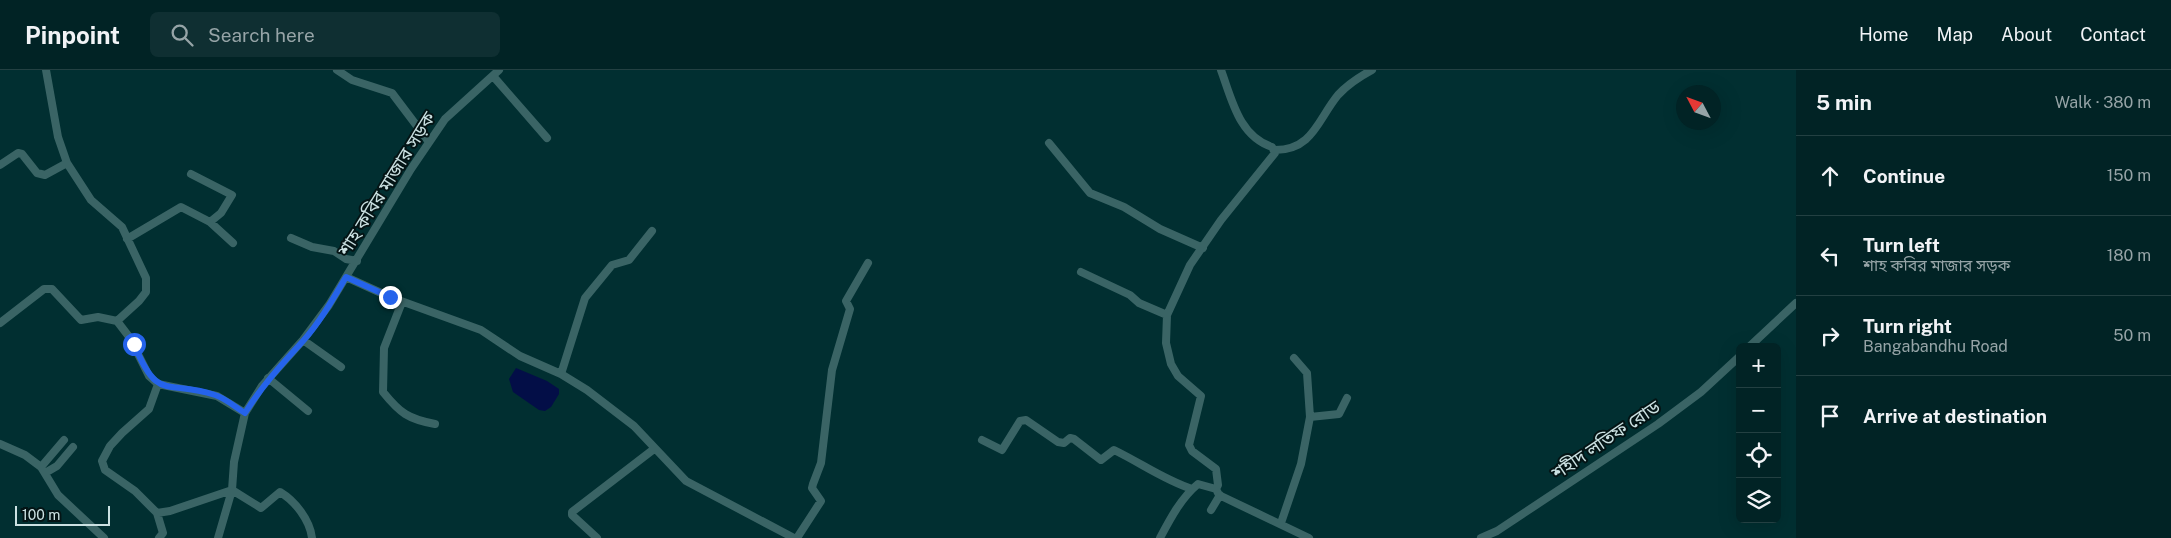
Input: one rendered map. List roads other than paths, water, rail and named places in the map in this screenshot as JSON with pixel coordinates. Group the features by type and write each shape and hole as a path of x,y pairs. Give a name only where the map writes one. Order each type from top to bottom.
{"street":[{"path":"46,70 58,138 67,163 91,200 122,228 146,278 146,292 131,310 117,321"},
{"path":"337,70 352,80 392,93 428,142"},
{"name":"শাহ কবির মাজার সড়ক","path":"218,538 232,490 234,462 245,413 268,378 303,340 329,305 428,142 445,119 499,70"},
{"path":"1221,70 1239,118 1248,132 1275,150 1288,150 1297,147 1320,123 1345,88 1355,79 1372,70"},
{"path":"493,76 547,138"},
{"path":"1049,143 1090,193 1124,207 1160,229 1203,248"},
{"path":"1211,510 1218,492 1216,470 1192,451 1189,445 1201,396 1178,376 1171,364 1166,343 1167,315 1190,266 1221,220 1267,164 1275,150"},
{"path":"0,165 18,153 22,154 39,174 45,174 67,163"},
{"path":"191,174 232,195 221,213 210,222"},
{"path":"127,239 181,207 210,222 233,244"},
{"path":"561,374 585,298 612,265 629,260 652,231"},
{"path":"291,238 312,247 334,251 346,259 357,261"},
{"path":"346,277 402,302 481,330 520,356 561,374 610,406 634,426 686,481 796,538 821,501 812,488 821,462 832,370 850,309 846,302 868,263"},
{"path":"1080,272 1130,295 1139,303 1167,315"},
{"path":"0,323 44,289 52,289 81,320 98,317 117,321 130,338 148,376 158,384 217,396 245,413"},
{"path":"402,302 384,348 383,392 397,408 414,420 434,424"},
{"path":"1753,343 1796,303"},
{"path":"303,340 341,367"},
{"path":"1281,523 1301,464 1310,417 1307,373 1294,358"},
{"name":"শহীদ লতিফ রোড","path":"1481,538 1497,531 1665,419 1701,392 1736,360"},
{"path":"268,378 308,411"},
{"path":"158,384 149,409 110,446 102,461 105,470 135,491 157,513 163,533 159,538"},
{"path":"1310,417 1339,414 1346,398"},
{"path":"982,440 1002,450 1020,421 1026,420 1058,442 1064,443 1070,438 1074,439 1101,460 1114,450 1145,465 1169,482 1192,489"},
{"path":"43,470 64,440"},
{"path":"0,444 25,455 43,470 58,495 104,538"},
{"path":"43,470 57,466 73,447"},
{"path":"597,538 572,515 572,512 654,449"},
{"path":"1160,538 1192,489 1198,484 1218,492 1309,538"},
{"path":"157,513 170,511 232,490 261,508 265,507 280,492 292,499 304,516 312,538"},
{"path":"1497,531 1503,538"}]}
